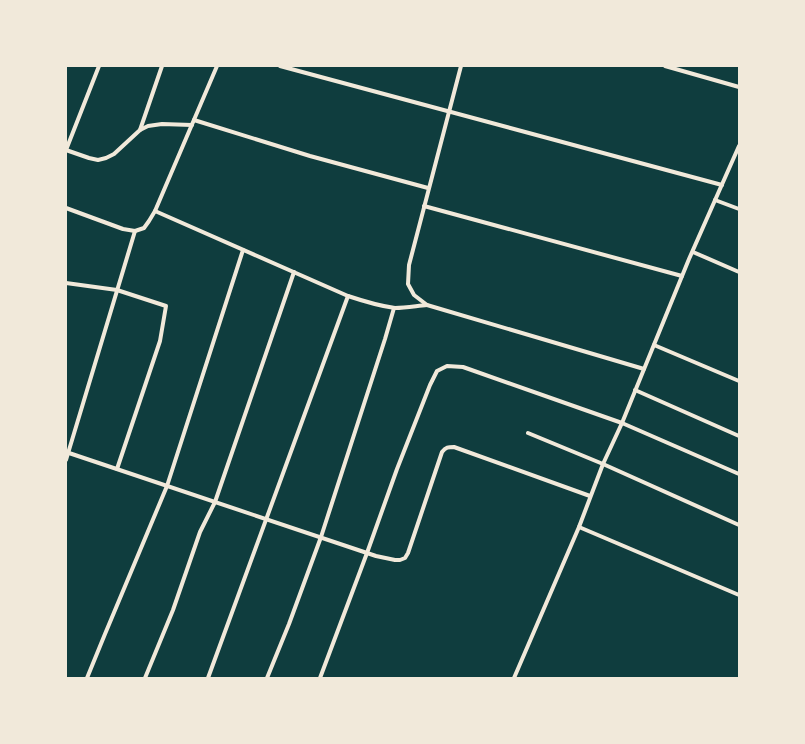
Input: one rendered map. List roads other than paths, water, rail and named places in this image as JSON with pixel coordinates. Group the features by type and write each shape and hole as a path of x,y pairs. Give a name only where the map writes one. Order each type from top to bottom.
{"street":[{"path":"99,66 66,150 98,160 114,154 140,130 148,126 162,124 192,125"},
{"path":"140,130 162,66"},
{"path":"66,208 135,232 144,228 150,221 155,211 217,66"},
{"path":"280,66 722,185"},
{"path":"461,66 409,265 408,284 414,295 427,305 644,369"},
{"path":"665,66 739,87"},
{"path":"194,120 310,156 428,188"},
{"path":"520,678 514,677 603,464 622,423 692,252 739,146"},
{"path":"716,200 739,209"},
{"path":"424,206 682,276"},
{"path":"155,211 348,296 370,303 394,308 427,305"},
{"path":"66,460 135,232"},
{"path":"87,678 167,486 243,250"},
{"path":"692,252 739,272"},
{"path":"145,678 173,610 200,532 215,502 294,272"},
{"path":"66,283 117,290 166,306 160,341 117,469"},
{"path":"208,678 348,296"},
{"path":"267,678 289,624 321,537 394,308"},
{"path":"654,345 739,381"},
{"path":"320,678 368,553 397,469 430,385 437,371 447,366 463,367 622,423 739,474"},
{"path":"635,390 739,436"},
{"path":"528,433 603,464 739,525"},
{"path":"67,453 368,553 395,560 405,558 408,553 442,452 448,447 454,447 590,496"},
{"path":"578,526 739,595"}]}
